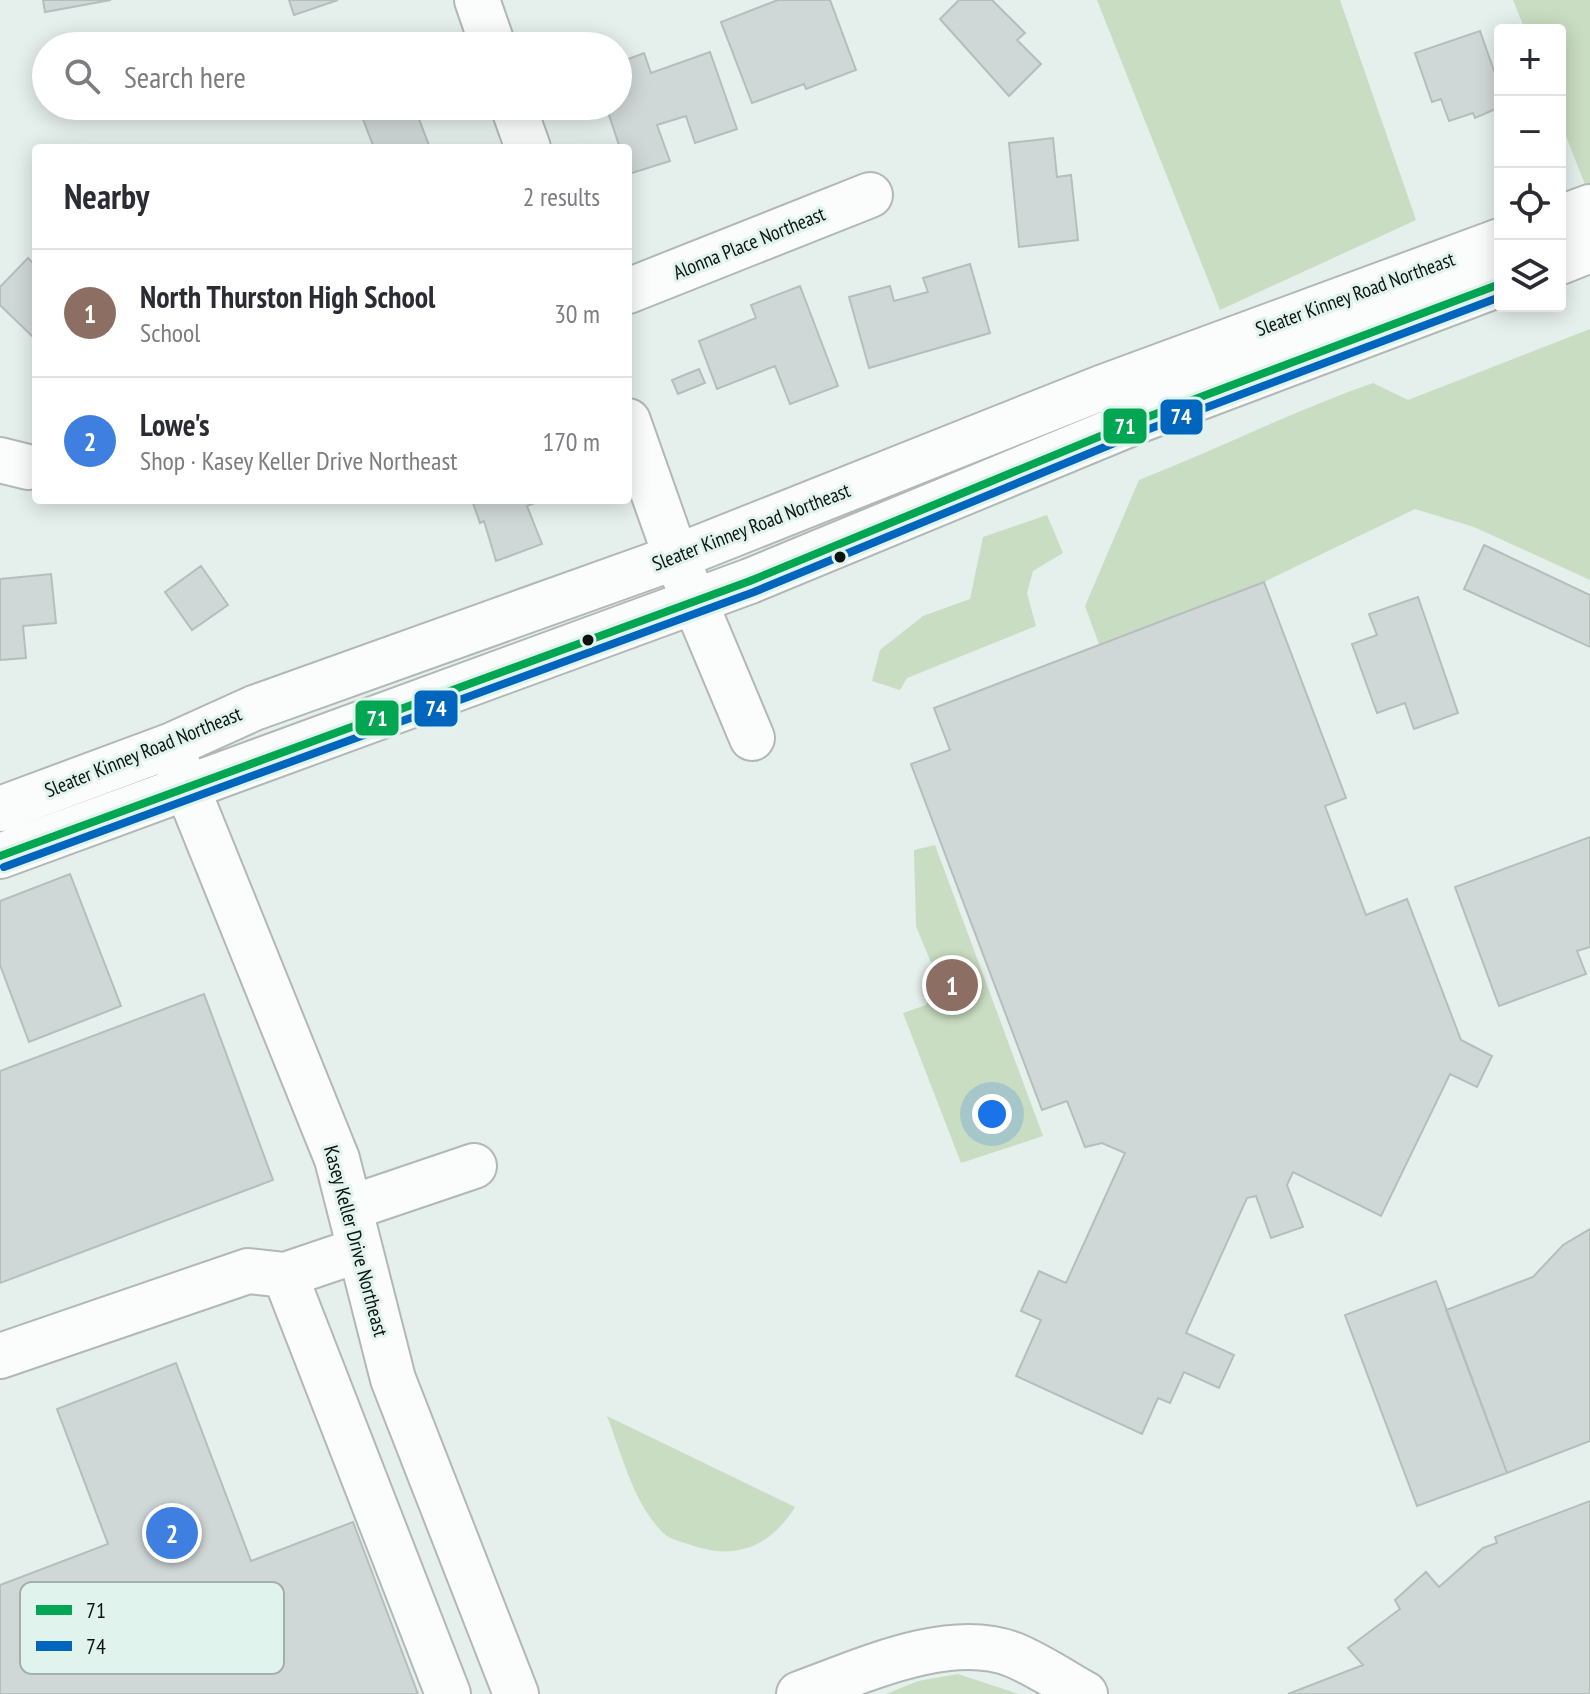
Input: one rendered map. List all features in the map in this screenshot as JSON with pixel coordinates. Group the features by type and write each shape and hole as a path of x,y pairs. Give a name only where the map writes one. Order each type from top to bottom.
{"street":[{"path":"477,0 488,32"},
{"path":"518,120 527,144"},
{"name":"Alonna Place Northeast","path":"632,289 870,195"},
{"path":"1566,216 1590,207"},
{"name":"Sleater Kinney Road Northeast","path":"0,809 170,746 254,708 676,557 1101,388 1494,243"},
{"path":"1566,260 1590,250"},
{"name":"Sleater Kinney Road Northeast","path":"0,856 695,601 1137,421 1494,286"},
{"path":"632,432 676,557 752,738"},
{"name":"Kasey Keller Drive Northeast","path":"170,746 337,1159 393,1379 516,1694"},
{"path":"350,1208 474,1166"},
{"path":"0,1356 248,1271 285,1275 359,1250"},
{"path":"285,1275 448,1694"},
{"path":"799,1694 896,1658 954,1646 1012,1654 1085,1694"}],"green space":[{"path":"1097,0 1340,0 1416,220 1220,310"},
{"path":"1513,0 1590,0 1590,186 1586,187 1566,136 1566,24 1523,24"},
{"path":"1590,329 1590,580 1474,527 1415,509 1264,582 1099,644 1085,606 1139,480 1373,383 1408,400"},
{"path":"1047,515 1063,553 1033,571 1027,593 1036,626 907,678 900,690 872,681 880,650 923,616 970,599 983,537"},
{"path":"935,845 1043,1136 961,1163 903,1013 926,1005 936,975 916,926 914,850"},
{"path":"607,1416 795,1507 763,1541 737,1551 707,1550 669,1537 653,1521 636,1493"},
{"path":"958,1674 1019,1694 886,1694 918,1681"}],"building":[{"path":"43,0 111,0 45,12"},
{"path":"289,0 338,0 294,15"},
{"path":"778,0 830,0 856,70 806,89 804,84 752,103 721,22"},
{"path":"959,0 992,0 1025,33 1017,40 1041,64 1009,96 940,19"},
{"path":"1480,31 1494,71 1494,110 1475,118 1473,113 1449,121 1441,99 1432,102 1415,53"},
{"path":"710,52 737,129 695,143 686,116 657,125 670,161 632,173 632,144 619,144 611,120 632,120 632,58 644,53 651,73"},
{"path":"363,120 419,120 428,144 372,144"},
{"path":"1053,138 1057,177 1071,175 1078,240 1019,247 1009,143"},
{"path":"28,258 32,262 32,336 0,305 0,287"},
{"path":"970,264 990,333 869,368 849,297 890,286 894,301 928,292 923,278"},
{"path":"800,286 838,386 790,404 775,366 717,389 699,341 756,318 751,305"},
{"path":"699,369 705,383 678,394 672,380"},
{"path":"473,504 532,504 527,506 542,544 496,561 484,521 480,523"},
{"path":"1484,545 1590,595 1590,647 1464,589"},
{"path":"201,566 228,605 192,630 165,592"},
{"path":"51,574 56,623 23,626 26,658 0,660 0,579"},
{"path":"1264,582 1346,798 1325,806 1366,915 1407,899 1461,1040 1492,1056 1477,1087 1450,1074 1381,1216 1293,1172 1287,1185 1303,1227 1271,1238 1256,1196 1247,1198 1186,1333 1234,1355 1219,1388 1184,1372 1170,1403 1158,1398 1142,1434 1016,1376 1041,1320 1021,1311 1039,1271 1066,1283 1125,1153 1102,1143 1085,1147 1067,1101 1042,1110 911,764 950,750 934,708"},
{"path":"1418,597 1458,713 1414,729 1405,703 1377,713 1352,644 1377,635 1369,614"},
{"path":"1590,837 1590,947 1577,951 1586,974 1499,1006 1455,887"},
{"path":"70,874 121,1006 29,1042 0,965 0,901"},
{"path":"204,994 273,1180 0,1283 0,1071"},
{"path":"1590,1229 1590,1441 1507,1473 1446,1310 1533,1277 1563,1245"},
{"path":"1436,1281 1507,1473 1417,1506 1345,1315"},
{"path":"176,1363 251,1561 353,1522 418,1694 0,1694 0,1585 108,1544 57,1409"},
{"path":"1590,1501 1590,1694 1288,1694 1363,1665 1348,1648 1400,1609 1395,1600 1426,1572 1439,1587 1483,1548 1497,1543 1495,1537"}],"transit line":[{"name":"71","path":"0,856 750,581 1137,421 1494,286"},
{"name":"74","path":"4,867 754,592 1141,432 1494,299"}],"place":[{"name":"North Thurston High School","path":"952,985"},
{"name":"Lowe's","path":"172,1533"}]}
